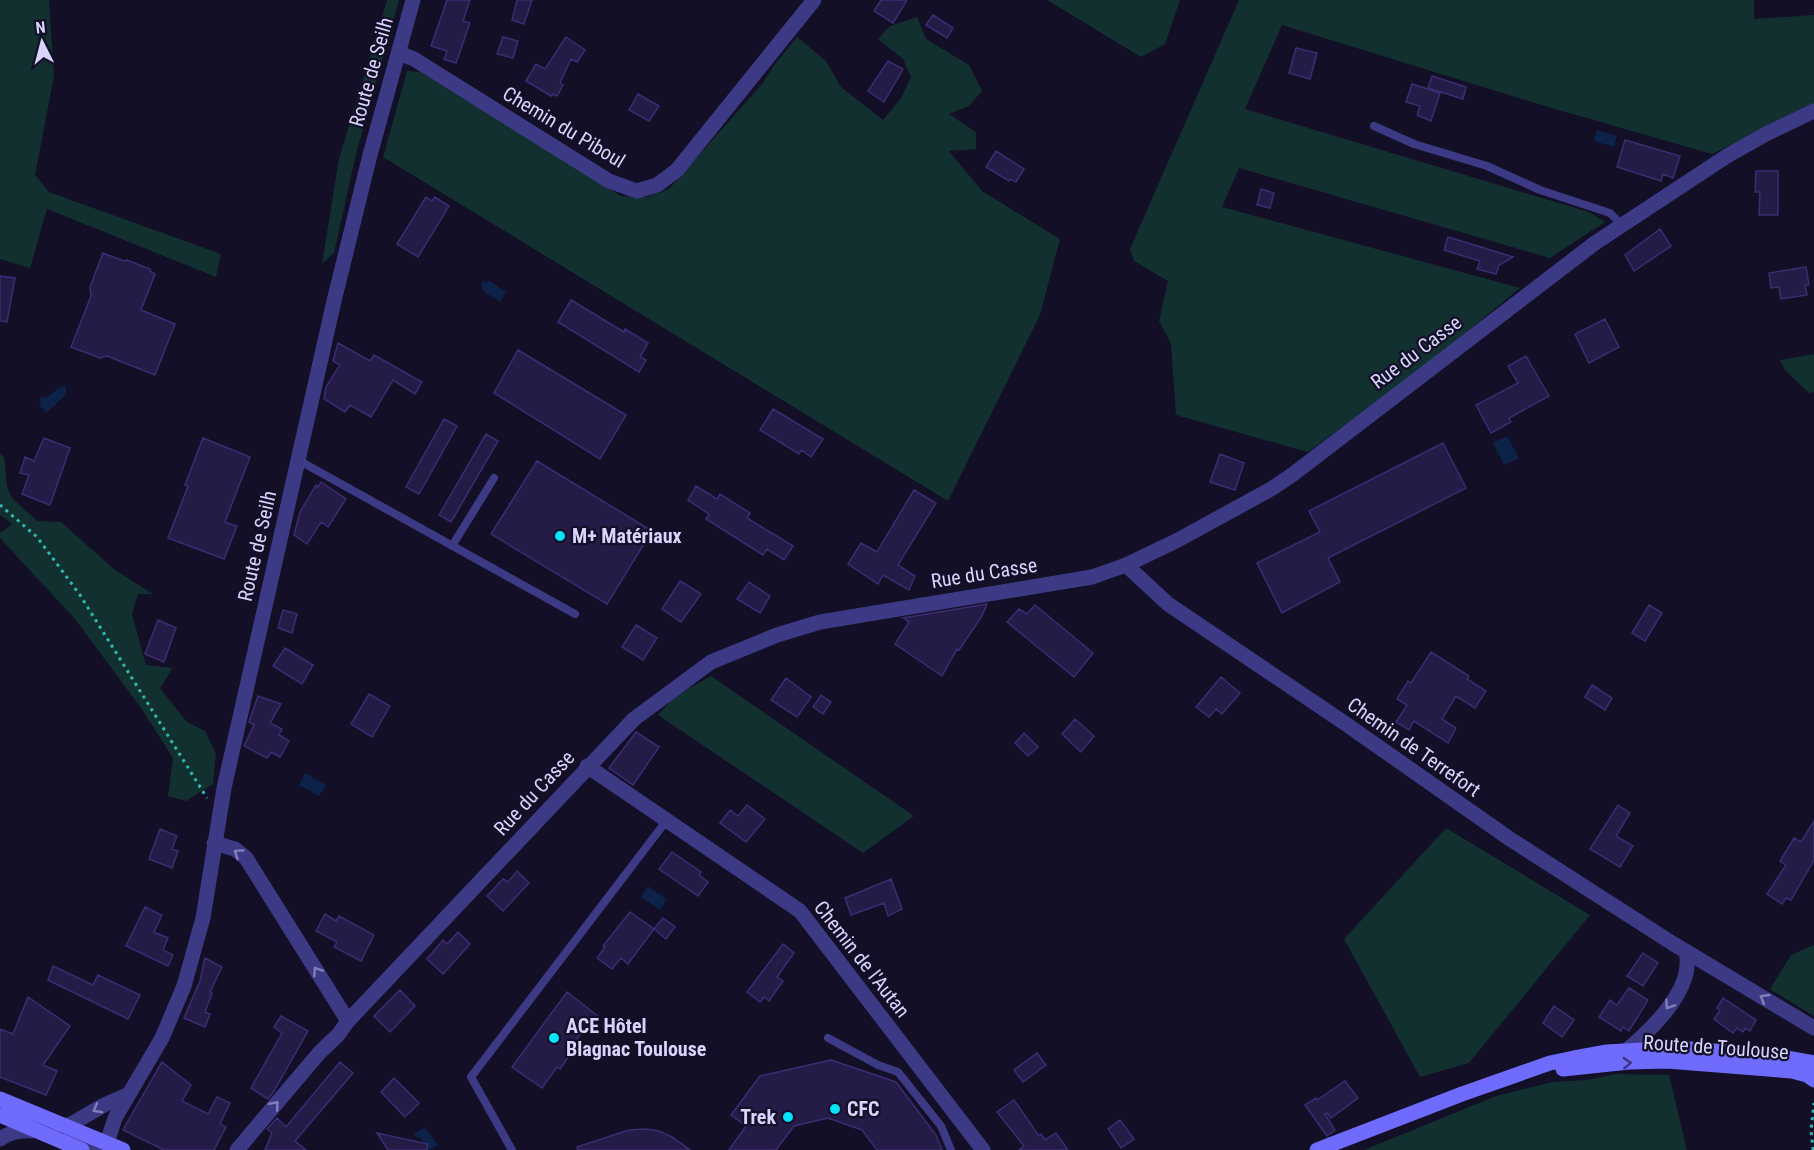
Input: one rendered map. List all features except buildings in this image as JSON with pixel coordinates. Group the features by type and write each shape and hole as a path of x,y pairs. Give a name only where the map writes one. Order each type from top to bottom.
{"main road":[{"name":"Route de Toulouse","path":"1317,1150 1507,1078 1574,1058 1627,1050 1695,1049 1776,1056 1814,1063"},
{"name":"Route de Toulouse","path":"1507,1078 1595,1065 1667,1061 1792,1071 1807,1075 1814,1080"},
{"path":"0,1099 123,1150"},
{"path":"0,1115 32,1131 82,1150"}],"street":[{"name":"Route de Seilh","path":"107,1143 115,1118 162,1038 184,986 202,918 218,816 352,224 413,0"},
{"name":"Chemin du Piboul","path":"399,53 414,59 609,181 637,191 657,185 677,170 814,0"},
{"name":"Rue du Casse","path":"237,1150 348,1021 587,766 634,718 711,662 777,635 820,622 1092,577 1126,565 1178,540 1292,475 1484,327 1622,225 1727,156 1814,111"},
{"name":"Chemin de Terrefort","path":"1126,565 1168,604 1343,722 1510,839 1686,952 1814,1028"},
{"name":"Chemin de l'Autan","path":"587,766 800,911 983,1150"},
{"path":"214,843 235,849 246,858 348,1021"},
{"path":"1627,1050 1651,1029 1677,994 1685,977 1688,961 1686,952"},
{"path":"0,1110 66,1126 129,1094"},
{"path":"0,1139 21,1130 32,1131"},
{"path":"55,1140 91,1144 107,1143"}],"lane":[{"path":"1374,126 1414,144 1487,166 1540,190 1611,213 1622,225"},
{"path":"298,460 575,614"},
{"path":"452,546 494,478"},
{"path":"512,1150 471,1077 666,820"},
{"path":"828,1038 878,1065 898,1072 941,1126 951,1150"}],"path":[{"path":"0,505 37,537 80,595 218,816"},
{"path":"1813,1150 1811,1130 1814,1103"}],"green space":[{"path":"0,0 49,0 54,76 35,175 49,192 221,254 216,277 47,209 30,268 0,259"},
{"path":"387,0 399,0 356,154 334,253 322,264 339,159"},
{"path":"1047,0 1180,0 1165,44 1141,57"},
{"path":"1239,0 1754,0 1754,19 1814,15 1814,106 1712,154 1538,104 1282,25 1245,109 1589,212 1605,222 1550,258 1239,168 1222,207 1520,288 1429,363 1308,452 1176,415 1171,344 1159,321 1168,281 1134,261 1130,249"},
{"path":"917,17 926,39 969,65 982,91 969,106 949,114 976,132 976,149 949,151 982,191 1060,239 1040,315 948,501 383,157 407,71 420,72 621,196 647,197 669,189 762,84 797,37 826,61 841,87 883,120 901,98 911,77 903,59 878,39 890,26"},
{"path":"1814,354 1814,392 1809,393 1785,370 1780,360"},
{"path":"0,453 4,457 7,486 12,498 37,521 61,522 115,570 153,594 138,594 132,614 146,665 173,668 160,688 187,722 205,731 216,754 213,784 186,801 168,796 173,758 141,708 75,619 0,538 0,533 12,524 0,515"},
{"path":"711,676 914,816 863,853 658,715 674,697"},
{"path":"1446,828 1590,915 1469,1063 1420,1077 1344,939"},
{"path":"1814,945 1814,1016 1770,989 1791,955"},
{"path":"1616,1074 1669,1075 1687,1150 1364,1150 1496,1096 1552,1082 1587,1080"}],"water":[{"path":"1597,130 1617,136 1614,147 1594,141"},
{"path":"488,280 506,292 500,302 482,290 483,281 487,283"},
{"path":"64,386 66,395 46,413 39,405 40,399 46,398"},
{"path":"1507,436 1519,458 1504,465 1493,443"},
{"path":"305,773 326,785 319,796 299,785"},
{"path":"648,886 667,900 660,910 641,897"},
{"path":"425,1127 438,1145 429,1150 414,1134"}],"place":[{"name":"M+ Matériaux","path":"560,536"},
{"name":"ACE Hôtel Blagnac Toulouse","path":"554,1038"},
{"name":"CFC","path":"835,1109"},
{"name":"Trek","path":"788,1117"}]}
